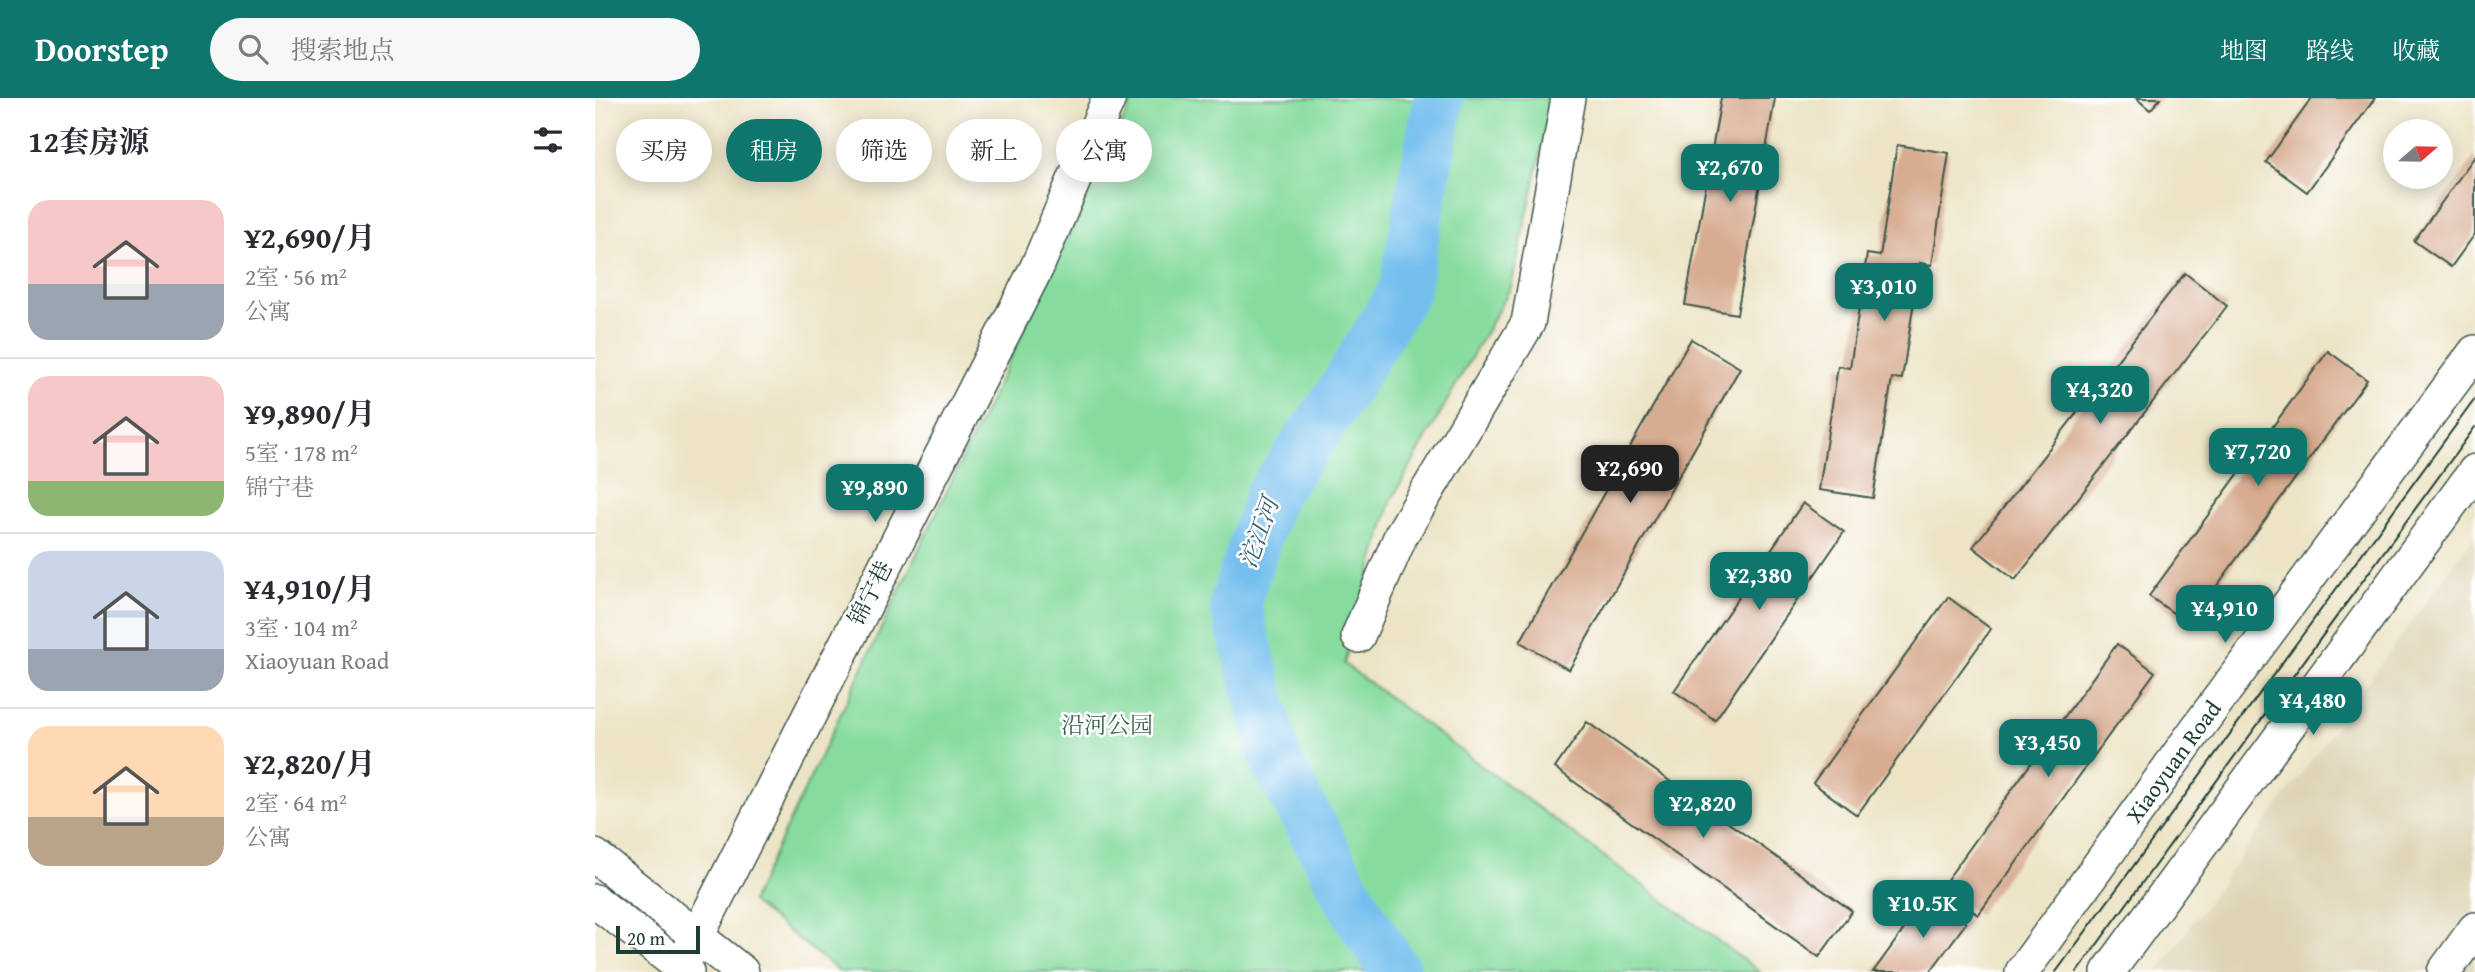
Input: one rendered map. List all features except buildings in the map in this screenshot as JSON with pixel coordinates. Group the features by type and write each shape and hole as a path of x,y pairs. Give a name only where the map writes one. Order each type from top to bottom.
{"street":[{"name":"锦宁巷","path":"682,970 695,935 1037,267 1109,98"},
{"path":"1358,636 1401,535 1528,323 1568,98"},
{"name":"Xiaoyuan Road","path":"2022,972 2196,730 2475,352"},
{"path":"2108,972 2475,471"},
{"path":"595,856 742,972"},
{"path":"595,901 682,970"},
{"path":"2444,972 2475,929"}],"shaded area":[{"path":"2475,535 2475,972 2157,972"}],"green space":[{"name":"沿河公园","path":"1134,98 1553,98 1511,287 1391,501 1344,664 1760,972 840,972 751,902 1094,182 1152,182 1152,119 1124,119"}],"waterway":[{"name":"沱江河","path":"1396,972 1362,920 1277,763 1235,603 1270,496 1339,397 1404,291 1439,98"}],"tram line":[{"path":"2056,972 2475,399"},
{"path":"2077,972 2475,427"}]}
